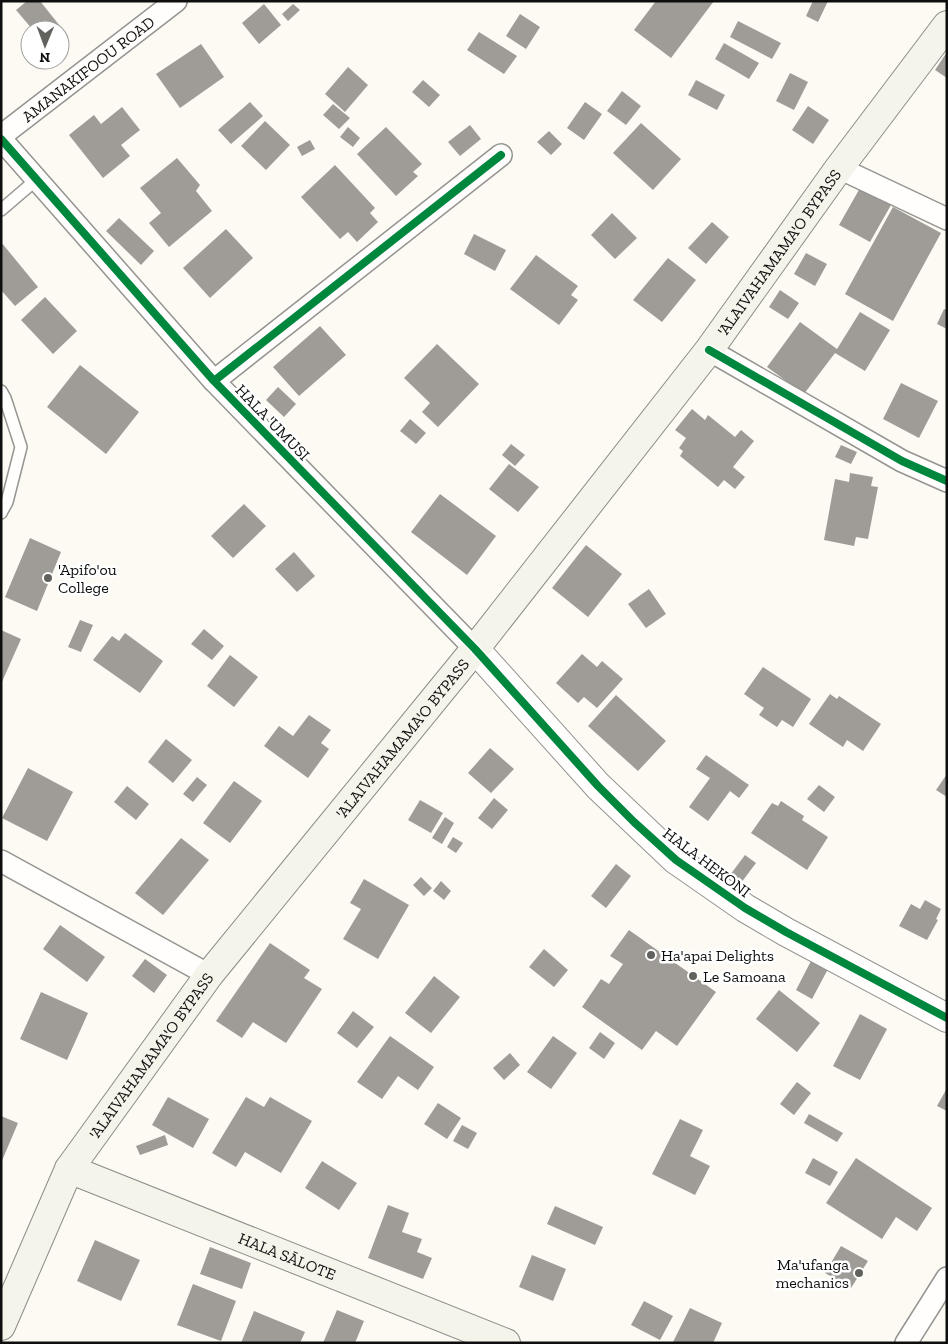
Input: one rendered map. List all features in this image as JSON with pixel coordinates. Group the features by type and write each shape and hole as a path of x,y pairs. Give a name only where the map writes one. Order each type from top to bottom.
{"main road":[{"name":"'ALAIVAHAMAMA'O BYPASS","path":"1,1326 69,1169 209,975 475,649 709,350 839,168 947,25"},
{"name":"HALA SĀLOTE","path":"69,1169 506,1343"}],"street":[{"name":"AMANAKIFOOU ROAD","path":"1,138 176,1"},
{"name":"HALA 'UMUSI","path":"1,138 214,381 475,649"},
{"path":"214,381 501,155"},
{"path":"839,168 947,219"},
{"path":"709,350 902,461 947,481"},
{"name":"HALA HEKONI","path":"475,649 598,786 676,860 745,908 947,1018"},
{"path":"1,861 209,975"},
{"path":"906,1343 947,1278"}],"lane":[{"path":"1,210 36,180"},
{"path":"1,391 21,447 7,502 1,513"}],"building":[{"path":"27,1 40,1 55,20 24,20 16,10"},
{"path":"656,1 714,1 671,58 634,30"},
{"path":"813,1 828,1 818,22 806,16"},
{"path":"264,4 281,25 259,44 242,23"},
{"path":"293,4 300,10 288,21 282,14"},
{"path":"520,14 540,27 526,49 506,36"},
{"path":"738,21 781,43 772,59 730,37"},
{"path":"479,32 517,56 504,74 467,50"},
{"path":"724,43 759,63 749,79 715,59"},
{"path":"201,44 224,77 180,108 156,74"},
{"path":"947,52 947,78 935,70"},
{"path":"348,67 368,85 345,112 325,94"},
{"path":"790,73 808,82 794,110 776,101"},
{"path":"423,80 440,95 429,107 412,92"},
{"path":"696,80 725,95 717,110 688,95"},
{"path":"622,91 641,106 626,125 607,111"},
{"path":"250,102 263,116 231,144 218,130"},
{"path":"585,102 602,114 584,140 567,128"},
{"path":"333,104 350,118 339,129 323,115"},
{"path":"808,106 829,120 813,144 792,130"},
{"path":"122,107 140,130 121,145 130,156 103,178 69,135 94,115 101,124"},
{"path":"265,121 290,145 266,170 241,146"},
{"path":"641,123 681,159 653,190 613,153"},
{"path":"470,125 481,139 460,156 448,142"},
{"path":"348,127 360,138 353,147 340,137"},
{"path":"386,127 422,164 413,172 418,176 396,196 357,154"},
{"path":"549,131 562,144 551,155 537,142"},
{"path":"310,140 315,149 302,156 297,147"},
{"path":"177,158 200,185 196,191 212,211 169,247 149,223 161,213 140,188"},
{"path":"335,165 375,208 370,213 378,222 357,242 348,232 340,239 301,197"},
{"path":"860,188 891,205 870,242 839,225"},
{"path":"893,207 941,233 893,321 845,294"},
{"path":"612,213 637,238 615,259 591,235"},
{"path":"119,218 154,251 141,265 106,231"},
{"path":"712,222 729,237 706,264 688,248"},
{"path":"226,229 253,258 210,298 183,268"},
{"path":"474,234 506,250 495,271 464,254"},
{"path":"1,242 38,287 15,306 1,290"},
{"path":"806,253 827,264 815,286 794,274"},
{"path":"536,255 578,286 571,295 578,300 559,325 510,289"},
{"path":"668,258 696,280 662,322 633,300"},
{"path":"780,290 799,303 788,319 769,307"},
{"path":"45,297 77,331 53,354 21,320"},
{"path":"944,309 947,310 947,329 937,324"},
{"path":"860,312 890,330 865,371 835,353 804,394 767,367 800,322 837,349"},
{"path":"320,326 346,355 299,396 273,367"},
{"path":"437,344 479,384 438,427 422,412 430,403 404,378"},
{"path":"80,365 139,412 106,454 47,407"},
{"path":"901,383 938,401 919,438 883,419"},
{"path":"278,387 296,404 284,417 266,400"},
{"path":"692,409 705,420 708,415 735,437 741,430 754,441 733,467 745,477 735,489 724,480 718,487 680,456 683,451 679,448 686,438 675,430"},
{"path":"410,419 426,433 416,444 400,431"},
{"path":"511,444 525,455 515,466 502,455"},
{"path":"841,445 857,452 851,464 835,457"},
{"path":"509,464 539,487 518,512 489,489"},
{"path":"850,473 873,477 871,486 878,487 868,539 856,537 854,546 824,540 835,479 849,482"},
{"path":"440,494 496,536 467,575 411,532"},
{"path":"244,504 266,526 233,558 211,536"},
{"path":"30,538 61,552 37,611 5,597"},
{"path":"586,545 622,574 588,617 552,588"},
{"path":"294,552 315,576 297,592 275,569"},
{"path":"649,589 666,614 646,628 628,604"},
{"path":"80,620 93,625 81,652 68,647"},
{"path":"204,629 224,646 212,660 191,644"},
{"path":"1,630 21,639 1,684"},
{"path":"125,633 163,661 140,693 93,660 112,636 119,641"},
{"path":"582,654 597,667 602,661 623,679 597,708 584,697 578,703 556,683"},
{"path":"230,655 258,677 234,707 207,686"},
{"path":"763,667 811,699 793,727 782,720 777,727 759,715 764,708 744,694"},
{"path":"830,694 837,699 839,696 881,724 863,751 847,740 843,747 809,724"},
{"path":"616,695 666,741 638,771 588,726"},
{"path":"309,715 331,730 321,743 329,749 308,778 264,746 279,726 293,736"},
{"path":"166,739 192,760 173,783 148,762"},
{"path":"490,748 514,769 491,793 468,773"},
{"path":"706,755 749,785 739,798 730,791 708,821 689,807 710,778 696,769"},
{"path":"28,768 73,792 47,841 2,818"},
{"path":"947,774 947,797 936,790"},
{"path":"197,777 207,785 193,802 183,794"},
{"path":"234,781 262,801 230,843 203,823"},
{"path":"819,785 835,797 824,812 807,799"},
{"path":"127,786 149,804 136,820 114,802"},
{"path":"494,798 508,810 492,829 478,818"},
{"path":"420,800 443,813 431,833 408,820"},
{"path":"781,801 804,816 802,820 828,837 807,870 751,833 772,803 778,806"},
{"path":"445,817 454,823 442,844 432,838"},
{"path":"453,837 463,843 456,853 447,847"},
{"path":"181,838 209,860 163,915 135,893"},
{"path":"745,855 756,863 741,883 730,875"},
{"path":"616,864 631,876 606,908 591,896"},
{"path":"421,877 432,888 424,896 413,885"},
{"path":"364,879 409,905 378,959 343,939 361,909 350,903"},
{"path":"441,881 451,891 444,900 433,891"},
{"path":"925,900 941,909 936,919 938,920 927,940 899,926 911,904 920,909"},
{"path":"60,925 105,957 87,982 43,949"},
{"path":"629,930 716,992 677,1046 656,1031 642,1050 582,1007 601,979 609,984 623,964 610,956"},
{"path":"270,943 310,970 304,978 322,989 286,1043 253,1022 242,1038 216,1021"},
{"path":"544,949 568,970 554,987 529,967"},
{"path":"145,959 167,975 154,993 132,976"},
{"path":"811,961 828,969 812,999 796,990"},
{"path":"434,976 460,997 431,1033 405,1013"},
{"path":"779,990 820,1023 797,1052 756,1019"},
{"path":"41,992 88,1013 67,1060 20,1039"},
{"path":"353,1011 374,1027 357,1048 337,1033"},
{"path":"860,1014 887,1029 860,1080 833,1066"},
{"path":"600,1032 615,1043 604,1059 589,1048"},
{"path":"390,1036 434,1067 418,1090 398,1076 382,1099 357,1082"},
{"path":"553,1036 577,1053 551,1089 527,1072"},
{"path":"510,1053 520,1065 504,1080 493,1068"},
{"path":"797,1082 811,1093 794,1115 780,1104"},
{"path":"947,1088 947,1111 937,1106"},
{"path":"168,1097 209,1119 193,1148 152,1125"},
{"path":"246,1097 264,1107 270,1097 312,1121 281,1173 245,1152 236,1167 212,1153"},
{"path":"438,1103 461,1118 447,1139 424,1124"},
{"path":"809,1114 843,1133 837,1142 804,1123"},
{"path":"1,1116 18,1123 1,1163"},
{"path":"680,1119 703,1130 690,1156 710,1166 695,1195 652,1174"},
{"path":"462,1125 477,1133 468,1149 453,1141"},
{"path":"165,1135 168,1145 140,1155 136,1146"},
{"path":"813,1158 838,1172 830,1186 805,1173"},
{"path":"856,1158 932,1208 917,1231 896,1217 882,1239 826,1203"},
{"path":"322,1161 357,1183 339,1210 305,1188"},
{"path":"388,1205 409,1213 402,1232 422,1239 417,1252 432,1258 423,1279 368,1258"},
{"path":"555,1206 603,1227 595,1245 547,1224"},
{"path":"95,1240 140,1260 121,1301 77,1281"},
{"path":"841,1246 868,1261 851,1288 825,1273"},
{"path":"210,1247 251,1263 242,1289 200,1274"},
{"path":"532,1255 566,1269 553,1301 519,1287"},
{"path":"193,1284 236,1301 221,1341 177,1325"},
{"path":"644,1301 673,1316 660,1340 631,1325"},
{"path":"690,1308 722,1323 713,1343 673,1342"},
{"path":"337,1310 364,1321 355,1343 323,1343"},
{"path":"254,1311 305,1332 300,1343 241,1343"}],"cycle path":[{"path":"1,139 214,381 475,649 598,786 634,822 676,860 745,908 947,1018"},
{"path":"214,381 501,155"},
{"path":"709,350 902,461 947,481"}],"place":[{"name":"'Apifo'ou College","path":"48,578"},
{"name":"Ha'apai Delights","path":"651,955"},
{"name":"Le Samoana","path":"693,976"},
{"name":"Ma'ufanga mechanics","path":"859,1273"}]}
